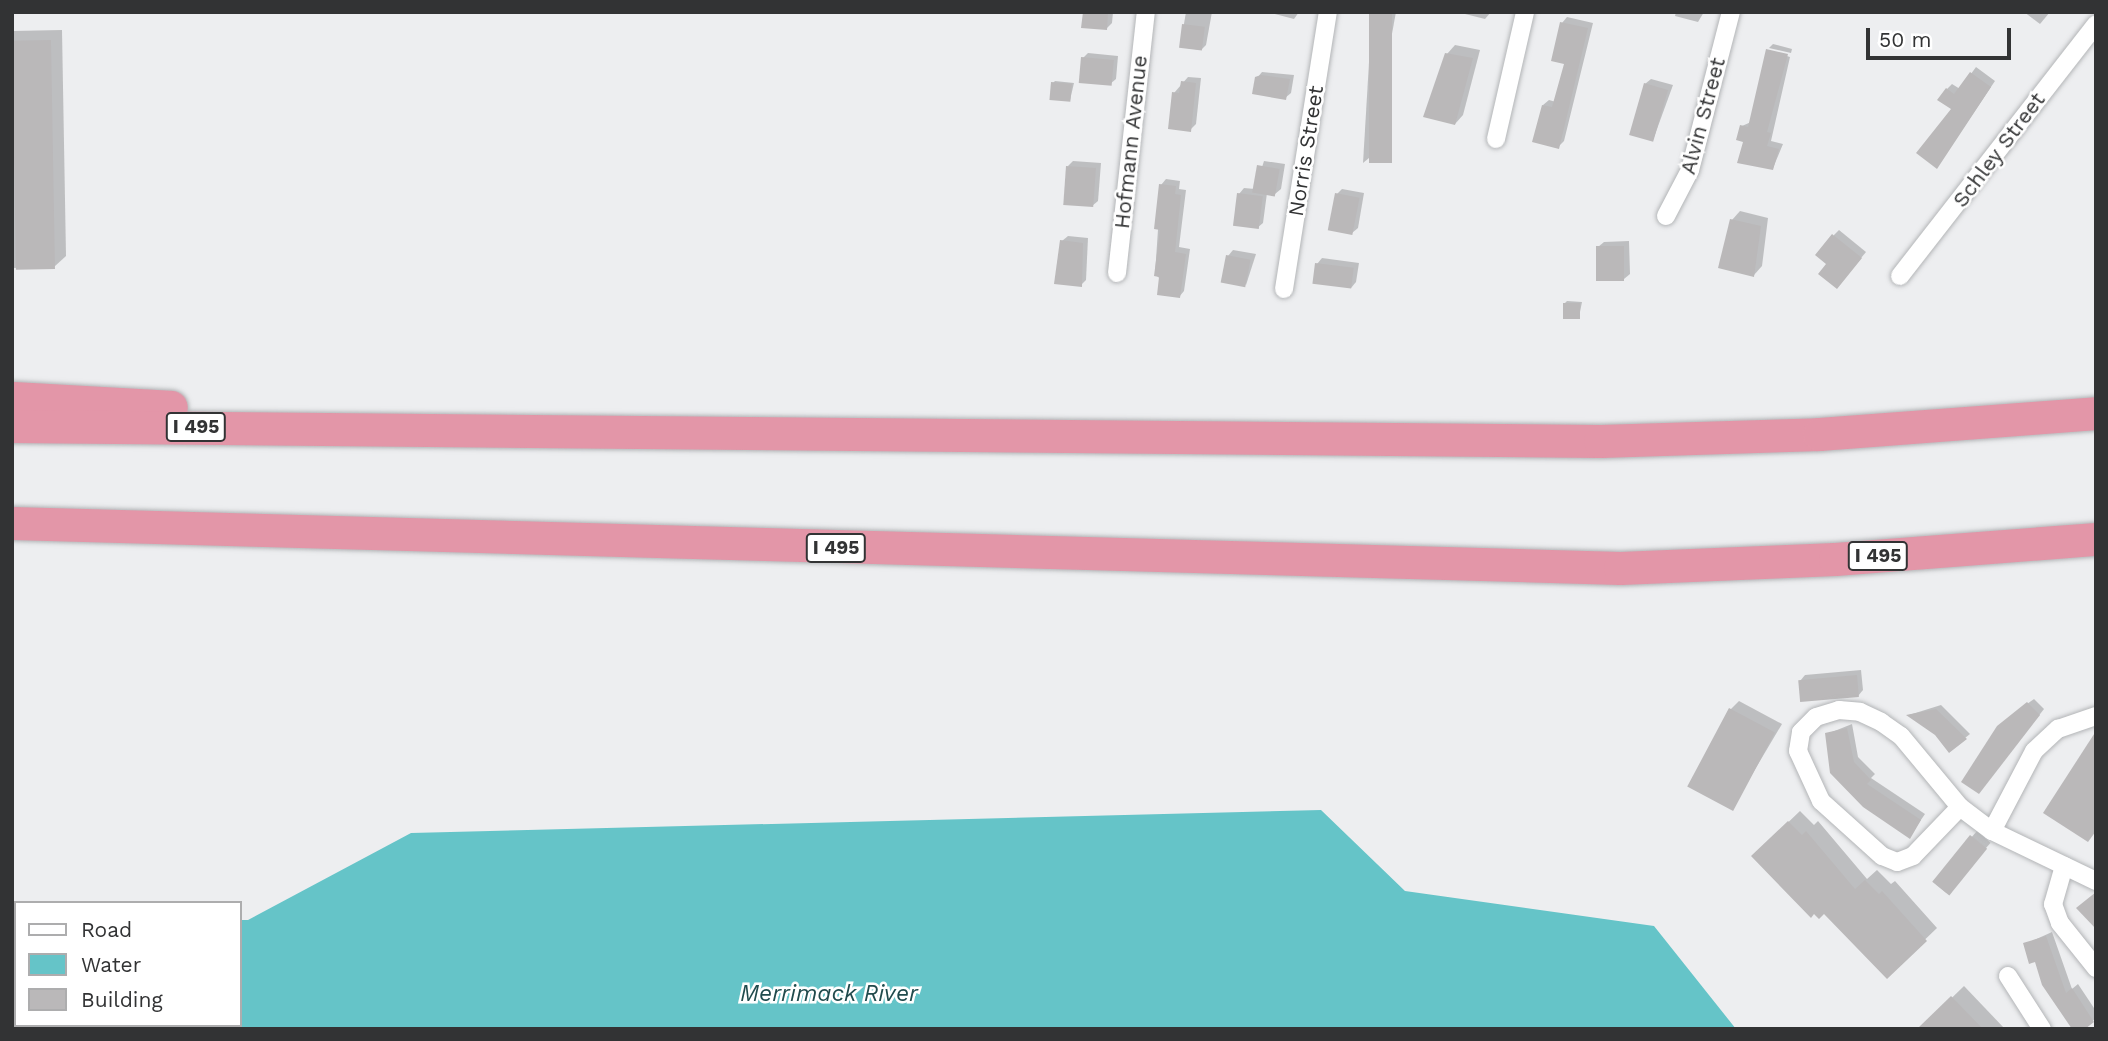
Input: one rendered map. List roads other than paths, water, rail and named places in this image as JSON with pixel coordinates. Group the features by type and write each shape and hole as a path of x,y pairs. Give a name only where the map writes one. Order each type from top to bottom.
{"highway":[{"path":"12,398 129,403 379,428"},
{"name":"I 495","path":"12,426 1600,441 1819,434 2096,413"},
{"name":"I 495","path":"12,523 1620,568 1835,559 2096,539"}],"street":[{"name":"Hofmann Avenue","path":"1116,273 1146,12"},
{"name":"Norris Street","path":"1284,289 1328,12"},
{"path":"1496,139 1525,12"},
{"name":"Alvin Street","path":"1666,216 1690,170 1731,12"},
{"name":"Schley Street","path":"1900,276 2096,24"},
{"path":"1960,807 1913,856 1897,862 1882,856 1821,801 1798,751 1801,732 1816,717 1839,710 1860,712 1901,737 1960,807 1992,831 2096,881"},
{"path":"1992,831 2034,751 2058,729 2096,716"},
{"path":"2064,866 2053,904 2060,923 2096,968"},
{"path":"2008,976 2042,1029"}],"water":[{"name":"Merrimack River","path":"1321,810 1405,891 1654,926 1736,1029 12,1029 14,988 14,1027 242,1027 242,920 248,920 411,833"}]}
